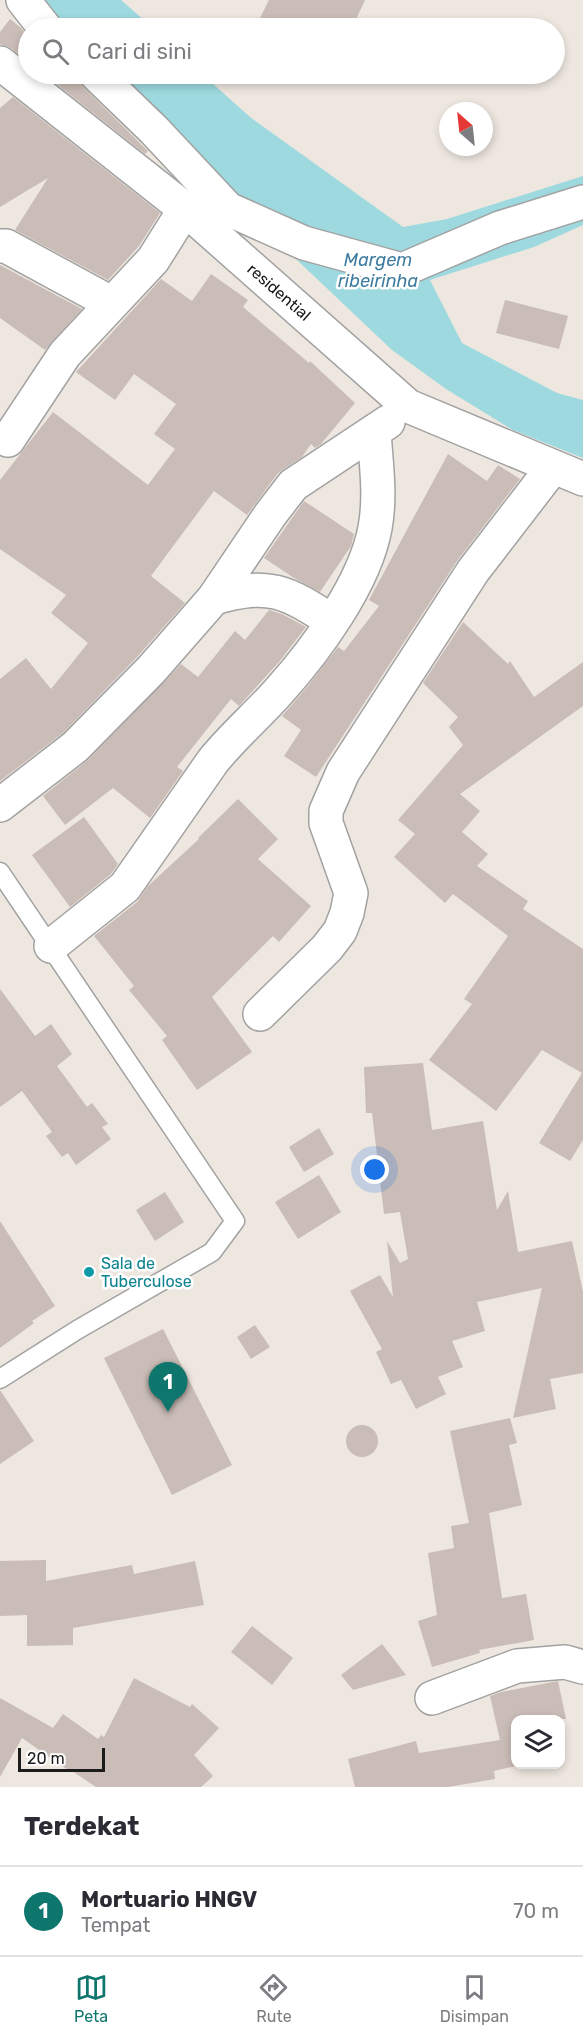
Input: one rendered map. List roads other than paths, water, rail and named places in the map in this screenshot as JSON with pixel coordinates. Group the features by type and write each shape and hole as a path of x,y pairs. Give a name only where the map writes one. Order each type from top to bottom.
{"street":[{"path":"23,0 37,18"},
{"name":"residential","path":"0,63 18,77"},
{"name":"residential","path":"27,84 185,209 408,406 583,479"},
{"path":"106,84 154,130 228,209 304,243 402,270 500,228 583,202"},
{"path":"8,440 65,354 153,260 185,209"},
{"path":"0,246 6,246 111,303"},
{"path":"0,805 75,747 151,670 214,598 293,485 374,432 408,406"},
{"path":"51,945 124,886 213,761 290,678 332,621 367,557 375,528 378,501 374,432"},
{"path":"260,1014 327,948 340,931 347,913 351,893 326,823 326,810 343,772 473,571 553,467"},
{"path":"214,598 236,592 269,590 284,593 332,621"},
{"path":"432,1698 517,1666 565,1662 583,1666"}],"lane":[{"path":"0,872 235,1221 212,1252 77,1330 0,1379"}],"water":[{"path":"38,0 121,0 142,18 57,18"},
{"name":"Margem ribeirinha","path":"122,84 213,84 250,117 403,227 447,219 583,176 583,225 534,247 430,280 462,343 557,393 583,400 583,458 513,430 446,389 392,350 201,169"}],"place":[{"name":"Sala de Tuberculose","path":"89,1272"},
{"name":"Mortuario HNGV","path":"168,1412"}]}
